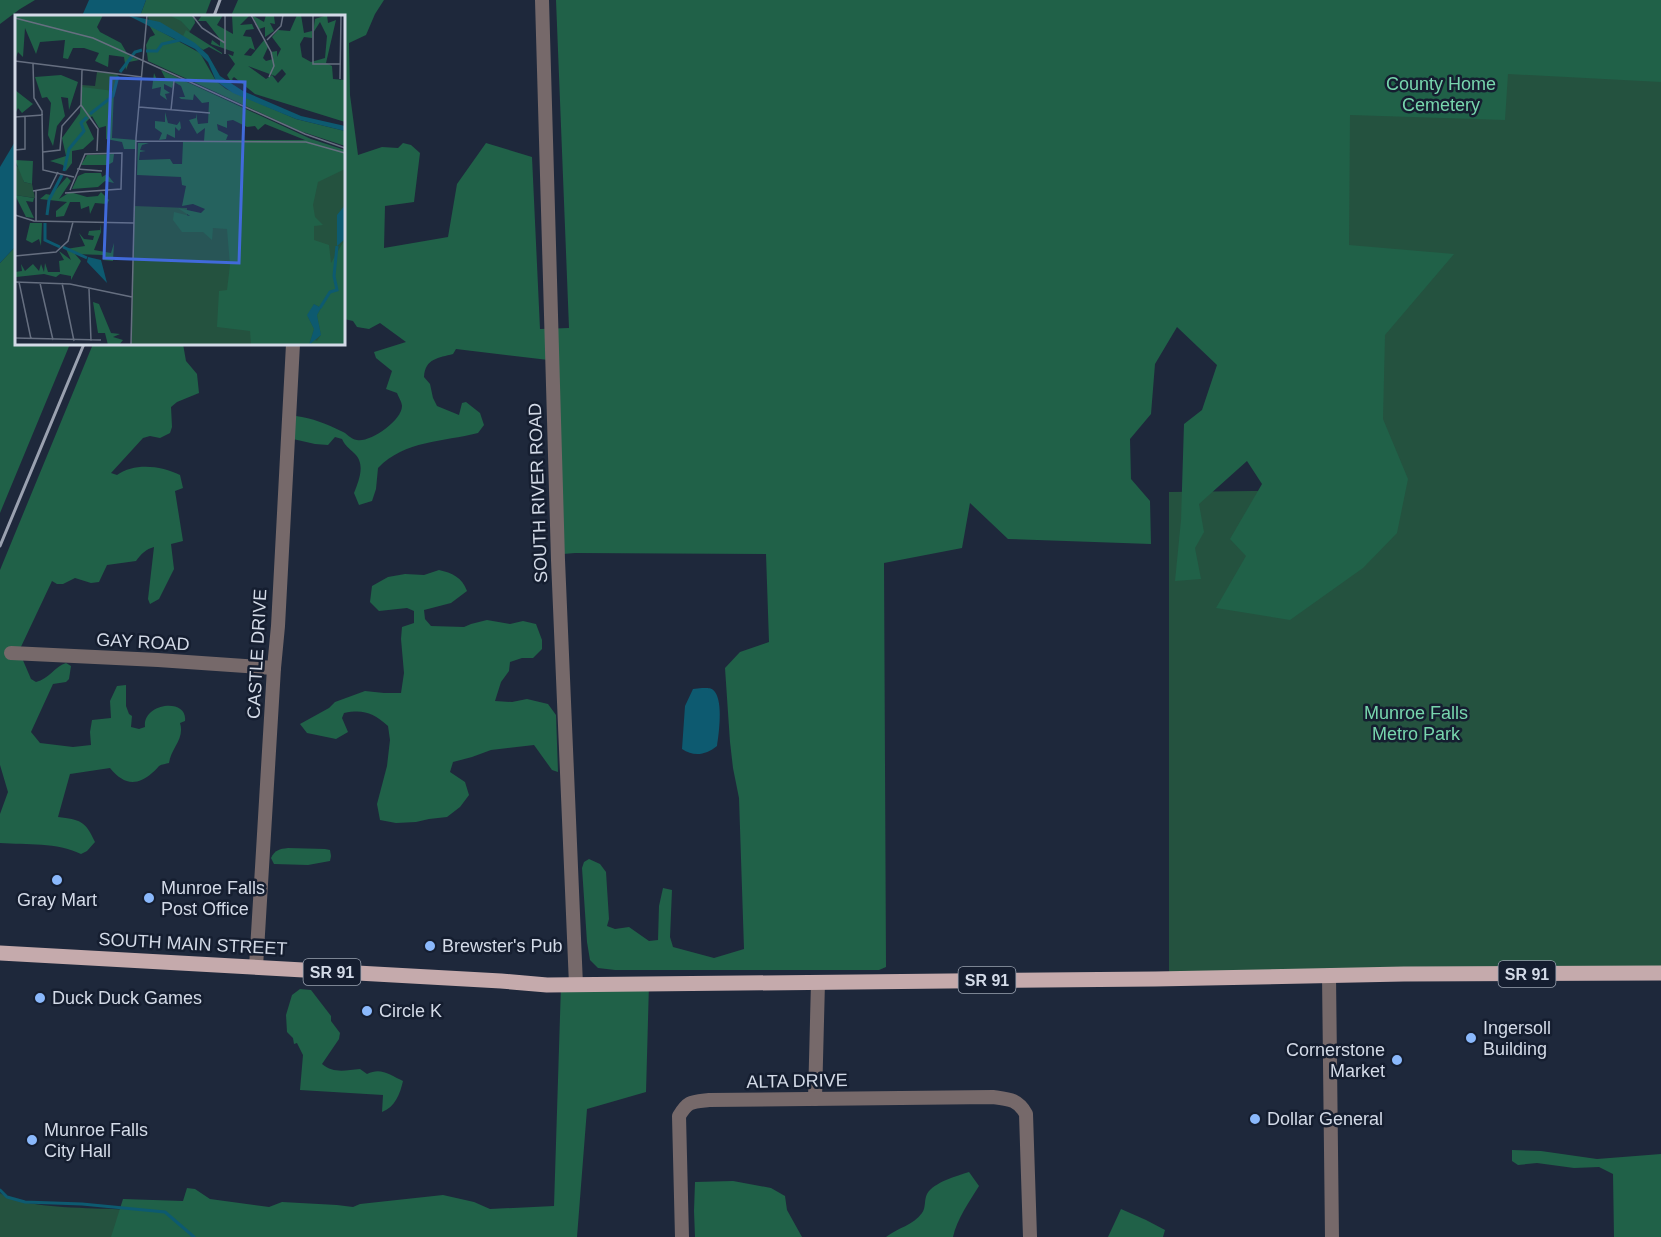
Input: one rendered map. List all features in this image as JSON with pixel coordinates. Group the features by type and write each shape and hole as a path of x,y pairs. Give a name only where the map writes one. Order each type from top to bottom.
{"main road":[{"name":"SOUTH MAIN STREET","path":"0,953 547,985 818,982"},
{"name":"SR 91","path":"818,982 1661,973"}],"street":[{"name":"SOUTH RIVER ROAD","path":"542,0 559,592 576,985"},
{"name":"CASTLE DRIVE","path":"256,967 293,345"},
{"name":"GAY ROAD","path":"11,652 274,668"},
{"path":"1329,975 1332,1237"},
{"path":"816,1099 818,982"},
{"name":"ALTA DRIVE","path":"682,1237 679,1116 686,1104 693,1101 961,1098 1010,1099 1017,1102 1026,1114 1030,1237"}],"green space":[{"path":"0,0 35,0 0,24"},
{"path":"146,0 211,0 205,15 140,15"},
{"name":"County Home Cemetery","path":"238,0 384,0 366,35 349,43 350,95 358,155 382,147 398,148 403,143 411,145 420,153 414,202 385,206 384,248 448,237 457,184 486,143 532,157 540,329 569,328 556,0 1661,0 1661,82 1508,74 1505,120 1350,115 1349,245 1454,254 1385,335 1383,419 1408,479 1397,533 1363,568 1290,620 1216,608 1246,556 1230,539 1262,484 1247,461 1199,504 1204,532 1195,548 1201,579 1175,581 1181,520 1184,424 1202,410 1217,365 1177,327 1155,364 1151,414 1130,439 1131,479 1150,501 1151,544 1008,539 970,503 962,548 884,563 886,967 879,970 615,970 598,968 590,960 582,868 584,862 589,859 600,864 606,872 609,919 607,926 615,929 629,927 649,941 658,940 659,906 663,888 672,890 670,937 673,947 714,958 744,949 739,798 730,742 725,668 740,652 769,642 766,554 563,554 557,361 456,349 453,354 430,362 424,377 430,384 437,406 459,415 462,403 466,402 480,413 484,425 478,433 425,443 400,452 389,459 378,468 372,501 359,505 354,493 358,483 360,462 342,439 335,437 328,445 293,439 292,420 296,416 325,424 357,440 377,435 391,424 401,412 402,404 397,393 386,389 392,371 376,358 374,352 406,342 380,323 369,329 357,327 353,321 345,319 345,15 231,15"},
{"name":"Munroe Falls Metro Park","path":"1322,0 1661,0 1661,973 1169,979 1169,492 1338,490"},
{"path":"15,247 15,345 70,345 0,513 0,263"},
{"path":"93,345 183,345 186,361 197,374 199,393 171,407 170,433 160,438 150,436 143,438 111,473 117,475 132,468 148,467 165,469 180,475 183,488 175,491 183,541 171,544 174,569 159,599 150,604 148,599 154,547 144,552 136,561 107,565 99,582 91,583 75,578 63,584 52,581 19,651 31,679 36,682 66,663 71,666 69,679 66,682 53,684 31,732 40,743 73,747 91,745 92,720 111,718 110,701 117,686 126,685 126,706 132,716 131,727 139,729 145,727 146,719 157,708 173,706 180,708 184,713 185,721 180,723 181,734 169,763 159,766 141,780 130,782 110,768 70,774 58,817 77,820 88,829 95,842 81,854 52,846 0,843 0,814 8,792 0,765 0,570"},
{"path":"439,570 456,576 467,591 451,603 424,610 425,619 431,626 464,627 487,620 510,624 523,621 536,624 542,640 542,649 533,658 522,658 510,662 509,671 501,682 495,701 512,702 527,699 548,704 556,715 558,772 552,770 534,745 491,750 453,762 450,772 465,782 469,795 460,807 447,817 396,823 380,820 377,804 387,766 390,740 388,726 368,713 344,713 342,718 348,732 336,739 307,733 300,724 329,708 335,702 365,691 401,693 404,673 402,627 414,623 414,611 407,608 379,611 370,602 372,586 388,577 405,574 424,575"},
{"path":"288,848 330,850 330,861 308,865 274,864 271,858 274,853"},
{"path":"649,984 646,1092 587,1109 577,1237 111,1237 123,1199 183,1201 187,1188 195,1189 210,1199 269,1207 282,1202 353,1207 360,1204 443,1195 474,1202 490,1209 554,1206 561,985"},
{"path":"300,989 311,990 331,1016 331,1021 340,1033 339,1039 322,1064 336,1070 360,1069 367,1074 377,1071 390,1074 403,1081 396,1099 387,1110 382,1112 383,1095 300,1090 303,1055 297,1043 294,1044 293,1038 287,1032 286,1015 292,995"},
{"path":"1512,1150 1541,1151 1597,1159 1661,1154 1661,1237 1614,1237 1613,1174 1599,1167 1574,1168 1537,1163 1518,1165 1512,1161"},
{"path":"969,1172 979,1186 960,1217 953,1237 886,1237 919,1217 923,1211 927,1194 935,1186"},
{"path":"733,1181 771,1188 785,1196 787,1210 802,1237 695,1237 695,1182"},
{"path":"0,1193 23,1202 54,1206 243,1216 242,1237 0,1237"},
{"path":"1121,1209 1165,1230 1163,1237 1108,1237"}],"water":[{"path":"89,0 146,0 140,15 82,15"},
{"path":"15,142 15,247 0,263 0,167"},
{"path":"693,689 712,689 717,697 720,710 719,734 717,746 704,753 695,754 682,749 685,706"}],"waterway":[{"path":"0,1190 7,1197 25,1202 82,1204 165,1212 194,1237"}],"railway":[{"path":"214,15 220,0"},
{"path":"0,546 84,345"}],"place":[{"name":"Gray Mart","path":"57,880"},
{"name":"Munroe Falls Post Office","path":"149,898"},
{"name":"Brewster's Pub","path":"430,946"},
{"name":"Duck Duck Games","path":"40,998"},
{"name":"Circle K","path":"367,1011"},
{"name":"Ingersoll Building","path":"1471,1038"},
{"name":"Cornerstone Market","path":"1397,1060"},
{"name":"Dollar General","path":"1255,1119"},
{"name":"Munroe Falls City Hall","path":"32,1140"}]}
